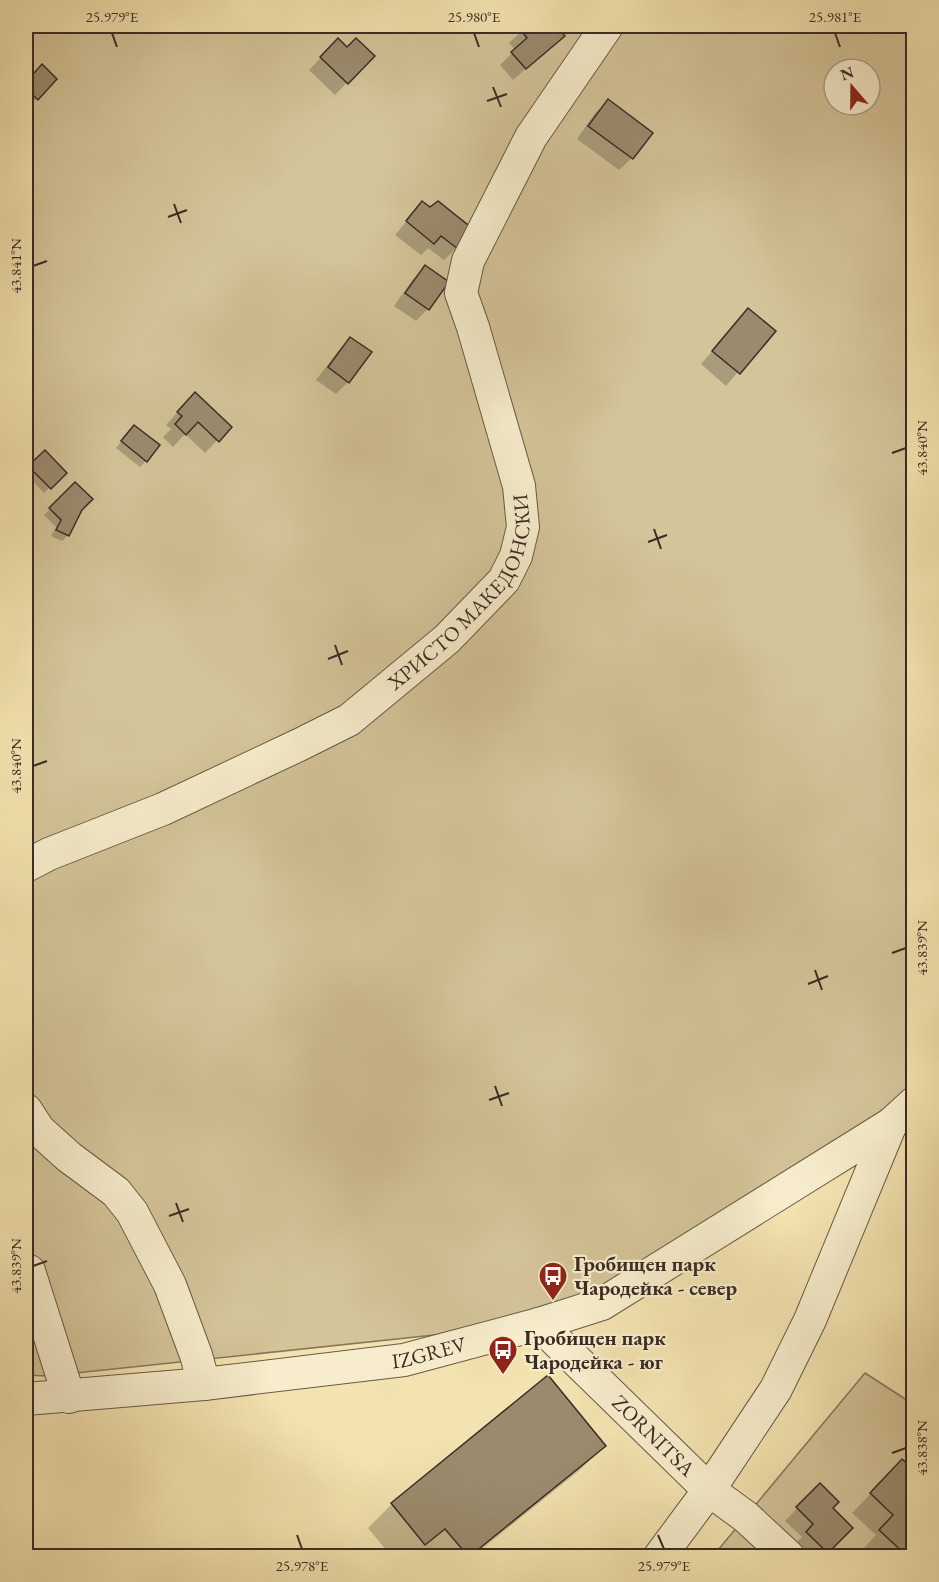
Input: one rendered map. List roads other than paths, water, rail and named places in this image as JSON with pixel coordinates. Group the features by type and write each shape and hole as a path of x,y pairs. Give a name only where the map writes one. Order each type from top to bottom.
{"street":[{"name":"ХРИСТО МАКЕДОНСКИ","path":"26,866 49,854 163,809 350,720 447,639 504,580 516,556 523,526 519,486 461,293 468,261 531,137 607,26"},
{"name":"IZGREV","path":"26,1399 204,1384 404,1360 539,1324 602,1304 891,1124 914,1103"},
{"path":"26,1110 39,1130 69,1157 116,1192 132,1212 170,1285 196,1355 204,1384"},
{"path":"788,1557 746,1517 710,1490 776,1389 786,1369 815,1309 891,1124"},
{"path":"28,1271 69,1397"},
{"name":"ZORNITSA","path":"539,1324 710,1490 660,1557"}],"place":[{"name":"Гробищен парк Чародейка - север","path":"553,1302"},
{"name":"Гробищен парк Чародейка - юг","path":"503,1376"}]}
